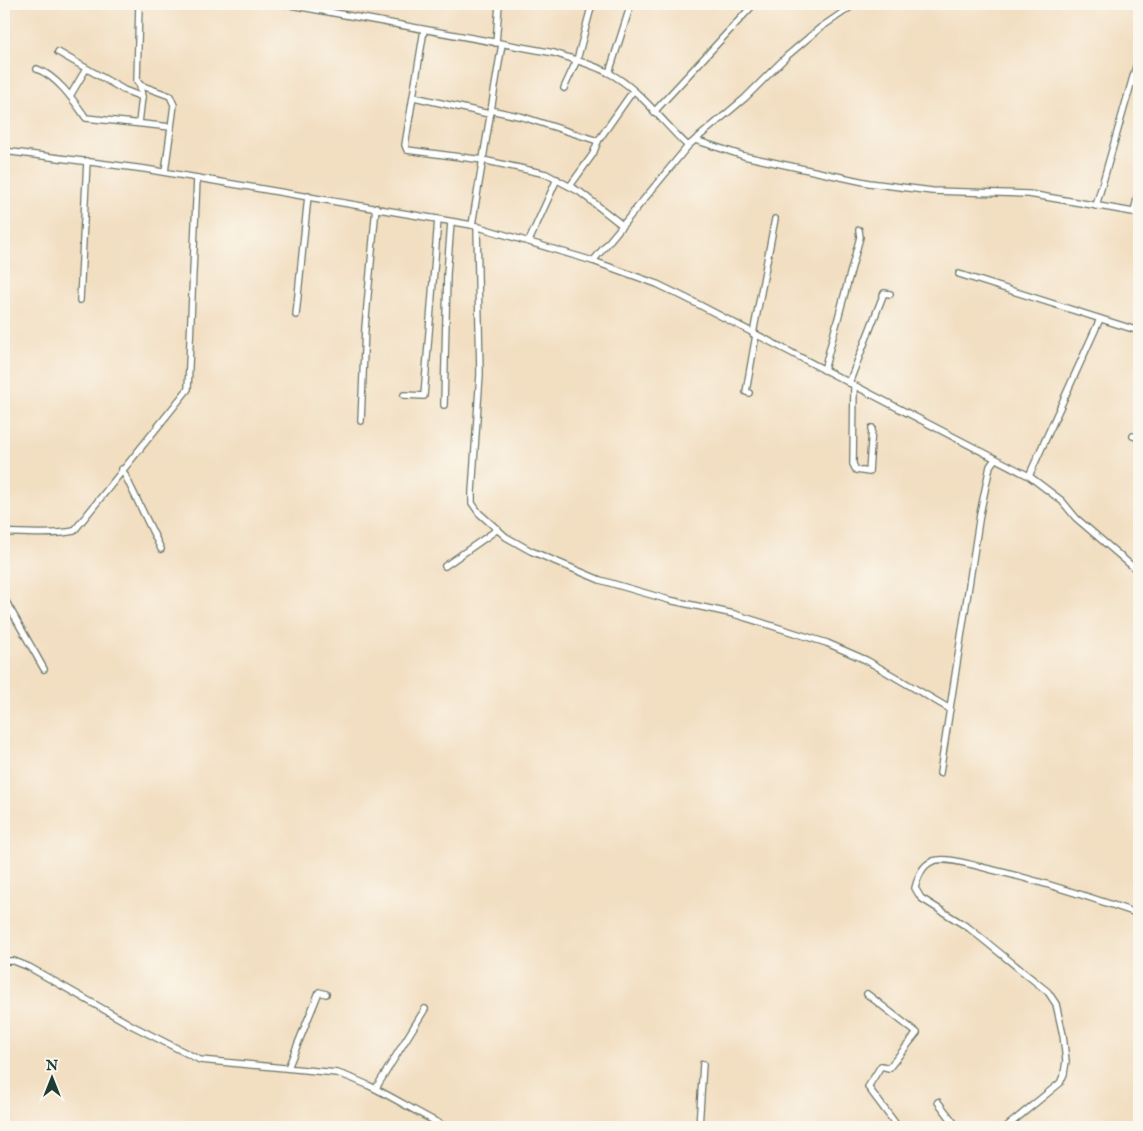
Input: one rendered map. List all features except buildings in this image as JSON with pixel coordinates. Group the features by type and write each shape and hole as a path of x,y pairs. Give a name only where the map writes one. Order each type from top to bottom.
{"street":[{"path":"139,4 137,72 142,97 139,124"},
{"path":"285,4 554,53 577,60 609,73 633,91 688,146"},
{"path":"499,4 499,43 474,225 480,374 472,503 479,514 498,530 532,551 600,580 669,600 734,614 827,642 866,660 950,710"},
{"path":"564,88 577,60 592,4"},
{"path":"609,73 631,4"},
{"path":"654,112 754,4"},
{"path":"593,261 688,146 745,98 787,56 820,28 855,4"},
{"path":"424,30 405,146 407,150 483,160 557,179 570,186 622,225"},
{"path":"58,52 86,70 124,90 142,97"},
{"path":"1096,206 1139,56"},
{"path":"38,69 44,72 70,96 86,118 172,127"},
{"path":"70,96 86,70"},
{"path":"140,85 172,99 172,127 166,172"},
{"path":"570,186 593,154 598,141 633,91"},
{"path":"414,97 523,117 598,141"},
{"path":"695,140 744,156 869,183 932,192 1029,194 1136,213 1139,189"},
{"path":"4,151 166,172 474,225 593,261 657,284 1029,476 1062,501 1076,518 1139,572"},
{"path":"80,300 87,161"},
{"path":"4,533 29,531 63,534 74,531 188,389 198,178"},
{"path":"530,241 557,179"},
{"path":"296,315 308,196"},
{"path":"361,421 364,337 376,207"},
{"path":"404,394 424,396 438,219"},
{"path":"749,392 746,392 775,219"},
{"path":"444,405 447,274 451,222"},
{"path":"824,370 860,237 859,230"},
{"path":"959,274 1139,331"},
{"path":"872,428 869,472 856,470 853,464 852,385 884,292 890,294"},
{"path":"1029,476 1100,320"},
{"path":"940,773 980,514 990,466 995,459"},
{"path":"122,470 161,549"},
{"path":"445,566 498,530"},
{"path":"4,598 44,669"},
{"path":"1006,1127 1060,1083 1064,1074 1066,1061 1063,1035 1056,1004 1048,992 1027,973 969,928 921,898 915,888 920,873 931,861 939,859 958,862 1064,888 1139,914"},
{"path":"4,960 14,961 28,967 133,1026 200,1060 337,1073 357,1079 376,1088 446,1127"},
{"path":"288,1068 319,992 326,994"},
{"path":"867,994 917,1032 889,1068 881,1066 868,1087 896,1123 894,1127"},
{"path":"376,1088 425,1009"},
{"path":"700,1127 703,1064"},
{"path":"938,1102 957,1127"}]}
